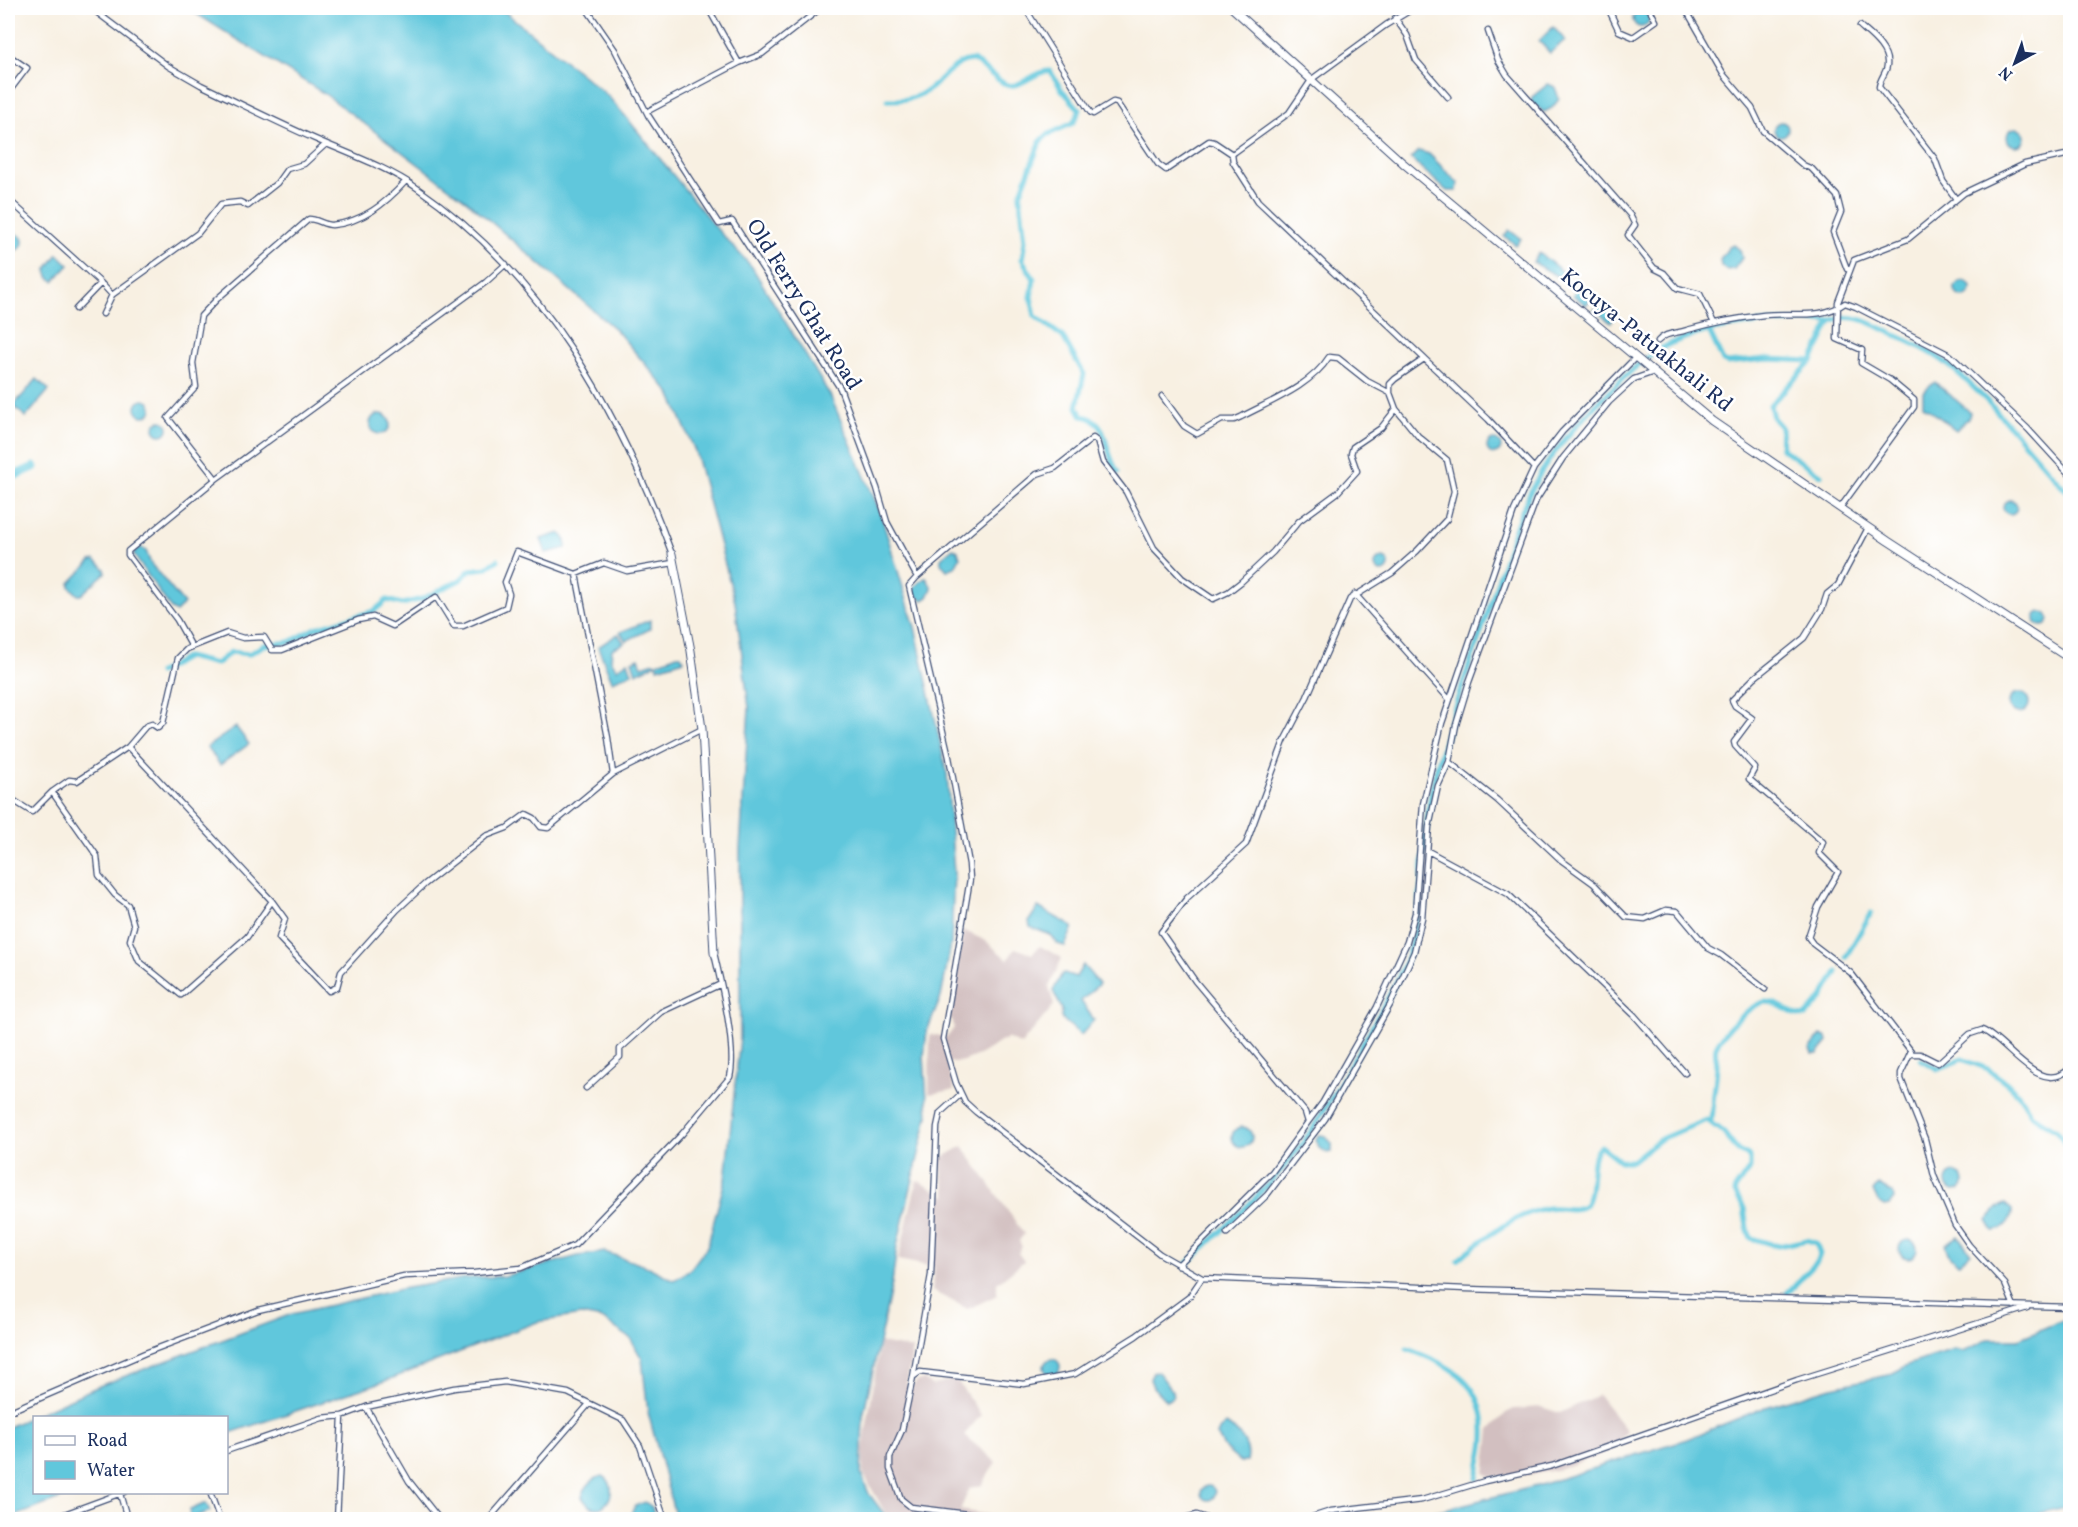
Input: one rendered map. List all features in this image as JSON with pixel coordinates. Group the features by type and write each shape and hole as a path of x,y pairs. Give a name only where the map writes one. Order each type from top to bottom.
{"main road":[{"name":"Kocuya-Patuakhali Rd","path":"1232,8 1403,163 1712,421 1868,528 2070,659"},
{"path":"672,554 691,651 702,729 714,953"}],"street":[{"path":"91,8 162,62 192,80 406,181 462,222 506,264 588,373 629,447 672,554"},
{"name":"Old Ferry Ghat Road","path":"586,8 615,50 648,114 720,224 732,221 840,388 877,488 887,522 917,577"},
{"path":"708,8 739,63"},
{"path":"650,110 739,63 762,54 821,8"},
{"path":"1025,8 1086,106 1094,114 1113,102 1117,103 1162,168 1166,170 1209,141 1232,154 1233,162 1258,201 1424,359 1534,468"},
{"path":"1232,154 1289,112 1312,79 1395,18 1414,8"},
{"path":"1608,8 1619,31 1633,37 1656,21 1649,8"},
{"path":"1685,8 1723,74 1752,108 1763,131 1803,165 1812,169 1837,196 1841,212 1833,231 1847,269"},
{"path":"1395,18 1407,35 1416,60 1448,97"},
{"path":"1860,26 1879,44 1886,58 1888,66 1879,87 1935,159 1943,181 1956,199"},
{"path":"1488,31 1498,60 1507,75 1528,102 1610,190 1634,220 1635,225 1628,235 1631,241 1654,268 1664,273 1677,288 1700,294 1714,323"},
{"path":"8,55 27,68 8,93"},
{"path":"104,314 112,295 198,233 220,204 240,202 248,206 277,183 287,169 304,164 326,144"},
{"path":"1840,508 1915,404 1890,380 1861,363 1862,350 1837,339 1839,324 1837,312 1854,260 1908,239 1956,199 2025,164 2070,154"},
{"path":"216,479 168,418 196,387 193,363 201,316 217,299 309,219 329,225 359,220 386,202 406,181"},
{"path":"8,200 112,295"},
{"path":"192,647 177,620 128,555 128,551 216,479 486,282 506,264"},
{"path":"76,309 101,283"},
{"path":"1658,342 1670,333 1714,323 1765,315 1837,312 1845,303 1950,355 2020,421 2070,475"},
{"path":"1162,396 1184,426 1197,434 1222,420 1234,420 1287,392 1320,372 1329,357 1338,358 1367,381 1390,393"},
{"path":"1178,1265 1272,1172 1323,1102 1377,1007 1407,942 1415,913 1424,798 1449,699 1507,527 1534,468 1572,421 1637,358"},
{"path":"1308,1122 1305,1112 1195,981 1161,932 1187,898 1246,844 1284,741 1307,697 1350,599 1392,573 1447,519 1455,491 1447,460 1418,436 1396,409 1390,393 1390,384 1395,379 1424,359"},
{"path":"1227,1233 1267,1195 1303,1150 1349,1081 1390,1005 1419,936 1432,811 1440,781 1449,762 1456,725 1469,682 1536,500 1563,458 1609,402 1634,379 1652,371"},
{"path":"1396,409 1381,428 1353,447 1351,454 1357,471 1345,485 1299,521 1273,552 1241,582 1218,598 1202,593 1182,578 1154,548 1126,492 1103,462 1097,441 1093,438 1054,468 1037,474 909,586 949,757 970,879 943,1039 945,1054 961,1094 976,1112 1010,1140 1178,1265 1202,1278 1467,1289 2070,1307"},
{"path":"1868,528 1838,585 1827,594 1822,609 1804,638 1754,678 1732,700 1735,706 1752,718 1734,742 1755,768 1749,776 1750,780 1823,842 1819,854 1838,872 1818,907 1808,937 1813,944 1851,973 1912,1054"},
{"path":"8,797 32,812 52,792 69,780 77,781 128,747 146,726 152,724 158,728 163,723 178,658 192,647 227,633 243,638 267,639 274,651 282,650 373,617 393,626 436,597 454,626 463,626 506,607 509,594 505,582 517,552 576,574 604,563 627,571 674,563"},
{"path":"576,574 613,774"},
{"path":"1355,594 1449,699"},
{"path":"128,747 272,901 285,919 279,938 329,991 337,987 341,972 397,910 446,867 486,837 507,828 526,814 534,818 541,827 548,828 613,774 702,729"},
{"path":"1449,762 1497,801 1561,860 1594,884 1626,917 1645,919 1666,910 1677,911 1708,948 1721,955 1765,989"},
{"path":"52,792 97,856 99,875 115,895 128,905 134,926 130,940 140,961 181,995 247,937 272,901"},
{"path":"1428,851 1514,899 1634,1014 1685,1073"},
{"path":"8,1412 145,1353 258,1310 404,1276 521,1268 575,1245 682,1134 730,1077 732,1067 721,984 714,953"},
{"path":"586,1088 620,1057 620,1049 662,1012 721,984"},
{"path":"1912,1054 1920,1054 1938,1063 1970,1034 1982,1030 1992,1034 2026,1067 2038,1074 2059,1074 2070,1068"},
{"path":"1912,1054 1901,1073 1901,1079 1925,1139 1943,1197 1955,1225 1969,1245 2005,1284 2014,1306"},
{"path":"961,1094 940,1113 937,1127 931,1275 902,1430 890,1457 890,1469 901,1499 911,1507 1015,1520"},
{"path":"913,1377 920,1372 1024,1384 1075,1374 1136,1336 1189,1297 1202,1278"},
{"path":"1303,1520 1331,1511 1422,1500 1485,1481 1542,1469 1797,1380 2032,1306"},
{"path":"228,1450 322,1418 342,1416 366,1407 454,1388 505,1382 568,1393 623,1420 640,1446 665,1520"},
{"path":"488,1520 589,1404"},
{"path":"366,1407 409,1480 440,1520"},
{"path":"337,1520 342,1416"},
{"path":"48,1520 119,1494"},
{"path":"122,1494 125,1511 123,1520"},
{"path":"211,1494 220,1520"},
{"path":"1177,1520 1197,1515 1212,1520"},
{"path":"2058,1520 2070,1517"}],"shaded area":[{"path":"963,930 986,941 1008,960 1015,948 1032,954 1040,946 1062,958 1049,987 1054,1005 1021,1045 1007,1038 981,1054 964,1061 947,1063 954,1090 929,1094 930,1034 947,1037 954,1028 950,1017"},
{"path":"963,1146 1024,1234 1019,1241 1022,1247 1018,1253 1024,1261 997,1283 997,1295 968,1309 932,1291 934,1267 898,1260 917,1180 947,1197 940,1159"},
{"path":"880,1343 913,1349 906,1385 912,1389 916,1381 924,1380 932,1385 956,1379 981,1415 964,1435 996,1462 982,1485 970,1488 960,1510 1001,1517 1001,1519 892,1519 887,1516 863,1473 863,1449"},
{"path":"1598,1395 1627,1431 1614,1449 1561,1469 1535,1474 1491,1477 1485,1473 1490,1430 1506,1413 1514,1409 1541,1407 1560,1413"}],"water":[{"path":"187,8 500,8 607,95 717,229 752,267 830,395 880,512 915,627 947,774 954,873 951,944 941,997 927,1031 924,1056 928,1116 897,1246 892,1283 863,1416 861,1474 869,1494 888,1519 676,1519 648,1412 642,1359 630,1338 602,1319 581,1315 537,1322 385,1381 228,1434 228,1416 33,1416 33,1494 72,1494 8,1519 8,1427 99,1386 292,1314 401,1289 466,1278 505,1276 578,1256 605,1252 648,1267 674,1280 689,1271 707,1247 725,1180 740,1038 740,848 749,708 735,602 695,451 670,393 616,330 467,201 325,94"},
{"path":"1641,11 1647,13 1649,19 1647,25 1641,27 1635,25 1633,19 1635,13"},
{"path":"1553,27 1565,40 1550,53 1539,41"},
{"path":"1548,84 1555,87 1559,99 1552,108 1544,112 1531,102 1532,97"},
{"path":"1781,122 1786,124 1788,129 1786,134 1781,136 1776,134 1774,129 1776,124"},
{"path":"2016,128 2022,131 2025,137 2022,143 2016,146 2010,143 2007,137 2010,131"},
{"path":"1419,151 1429,154 1458,183 1457,191 1447,191 1411,159"},
{"path":"1509,230 1521,239 1516,245 1504,236"},
{"path":"15,234 21,236 23,242 21,248 15,250 9,248 7,242 9,236"},
{"path":"1734,245 1740,250 1742,258 1734,269 1726,270 1721,266 1720,259 1729,247"},
{"path":"1539,253 1563,272 1562,279 1533,262"},
{"path":"58,254 69,265 54,281 48,277 47,269"},
{"path":"1960,281 1966,281 1971,289 1969,295 1960,297 1955,292 1955,286"},
{"path":"1578,285 1591,299 1586,305 1573,295"},
{"path":"1603,306 1614,317 1611,323 1594,309"},
{"path":"37,379 49,390 26,417 13,406"},
{"path":"1935,382 1970,412 1969,417 1956,430 1923,405 1923,392"},
{"path":"141,400 147,400 152,408 150,414 141,416 136,411 136,405"},
{"path":"380,414 387,417 390,424 387,431 380,434 373,431 370,424 373,417"},
{"path":"158,421 164,421 168,428 164,435 158,435 154,431 154,425"},
{"path":"1491,440 1497,440 1501,447 1497,454 1491,454 1487,450 1487,444"},
{"path":"2007,500 2013,500 2017,507 2013,514 2007,514 2003,510 2003,504"},
{"path":"560,533 565,539 566,548 546,553 541,539"},
{"path":"140,547 146,551 151,564 184,604 176,612 171,609 134,555"},
{"path":"953,548 958,551 960,557 955,567 947,570 941,563 941,558"},
{"path":"1382,558 1387,560 1389,565 1387,570 1382,572 1377,570 1375,565 1377,560"},
{"path":"95,560 105,569 105,573 81,595 78,595 70,587 70,583 91,561"},
{"path":"926,577 932,588 928,597 923,600 914,594 914,587"},
{"path":"2042,612 2047,614 2049,619 2047,624 2042,626 2037,624 2035,619 2037,614"},
{"path":"650,620 650,629 626,641 620,632"},
{"path":"618,634 624,643 612,649 611,660 617,669 628,661 632,673 612,681 598,647"},
{"path":"681,655 684,660 658,668 657,663"},
{"path":"639,658 642,666 654,662 656,664 636,673 632,661"},
{"path":"2019,693 2026,696 2029,703 2026,710 2019,713 2012,710 2009,703 2012,696"},
{"path":"236,727 249,744 220,765 207,747"},
{"path":"1038,907 1073,927 1065,946 1058,944 1050,935 1030,927 1029,921"},
{"path":"1083,965 1099,984 1081,1001 1094,1020 1081,1035 1061,1018 1062,1009 1053,991 1062,974 1076,977"},
{"path":"1821,1035 1827,1038 1828,1042 1818,1054 1812,1054 1810,1049"},
{"path":"1242,1127 1249,1130 1252,1137 1249,1144 1242,1147 1235,1144 1232,1137 1235,1130"},
{"path":"1319,1135 1326,1136 1332,1144 1332,1152 1327,1153 1319,1147 1316,1139"},
{"path":"1955,1173 1961,1176 1964,1182 1961,1188 1955,1191 1949,1188 1946,1182 1949,1176"},
{"path":"1878,1185 1893,1193 1894,1199 1889,1205 1884,1206 1878,1202 1873,1191"},
{"path":"2005,1204 2012,1210 2011,1217 2004,1227 1993,1231 1987,1221 1997,1208"},
{"path":"1958,1236 1971,1253 1958,1264 1948,1253 1945,1244"},
{"path":"1904,1240 1912,1240 1917,1245 1915,1256 1904,1258 1899,1253 1899,1245"},
{"path":"2068,1318 2070,1321 2070,1506 2008,1520 1405,1519 1537,1486 1687,1439 1766,1407 1828,1388 1889,1375 1910,1364 1954,1350 1964,1352 1987,1339 2018,1339"},
{"path":"1052,1359 1060,1367 1052,1375 1044,1367"},
{"path":"1153,1372 1158,1372 1172,1390 1173,1397 1166,1401 1153,1387 1150,1379"},
{"path":"1226,1424 1236,1431 1246,1445 1247,1462 1240,1462 1226,1450 1217,1436 1219,1430"},
{"path":"603,1476 609,1482 610,1496 602,1507 596,1508 589,1505 582,1497 596,1478"},
{"path":"1208,1486 1213,1488 1215,1493 1213,1498 1208,1500 1203,1498 1201,1493 1203,1488"},
{"path":"645,1502 652,1507 655,1519 628,1519 635,1506"},
{"path":"206,1503 210,1511 189,1519 190,1510"}],"waterway":[{"path":"887,100 919,95 958,64 973,60 1005,84 1010,85 1016,85 1050,71 1062,90 1080,110 1073,123 1047,135 1040,142 1020,195 1025,241 1022,259 1034,279 1031,297 1035,316 1063,337 1084,374 1077,407 1082,416 1091,418 1101,429 1118,472"},
{"path":"1186,1265 1261,1192 1302,1144 1334,1094 1396,981 1406,960 1417,918 1428,810 1442,750 1518,520 1535,483 1559,447 1631,371 1663,347 1711,330 1751,324 1831,321 1838,318 1860,319 1933,354 1964,378 1996,410 2070,494"},
{"path":"1821,475 1782,449 1781,427 1773,418 1770,405 1812,361 1831,321"},
{"path":"1709,331 1723,361 1727,363 1766,359 1812,361"},
{"path":"8,473 16,475 34,467"},
{"path":"159,673 187,657 216,664 231,652 249,654 264,645 290,642 316,628 374,611 387,600 402,604 422,599 460,580 470,570 486,568 498,560"},
{"path":"1846,957 1871,913"},
{"path":"1711,1121 1717,1065 1715,1049 1724,1034 1746,1012 1761,1003 1777,1004 1796,1014 1806,1016 1822,998 1837,972"},
{"path":"1921,1060 1938,1069 1962,1059 1988,1069 2007,1083 2019,1095 2031,1114 2056,1131 2070,1149"},
{"path":"1458,1260 1488,1236 1525,1215 1548,1208 1572,1209 1585,1205 1590,1190 1594,1157 1601,1146 1620,1161 1632,1161 1660,1139 1707,1120 1724,1133 1738,1151 1750,1157 1750,1168 1734,1191 1744,1208 1751,1238 1778,1246 1807,1240 1816,1243 1820,1254 1817,1262 1787,1293"},
{"path":"1407,1349 1452,1370 1472,1389 1479,1402 1483,1418 1484,1441 1477,1478"}]}
